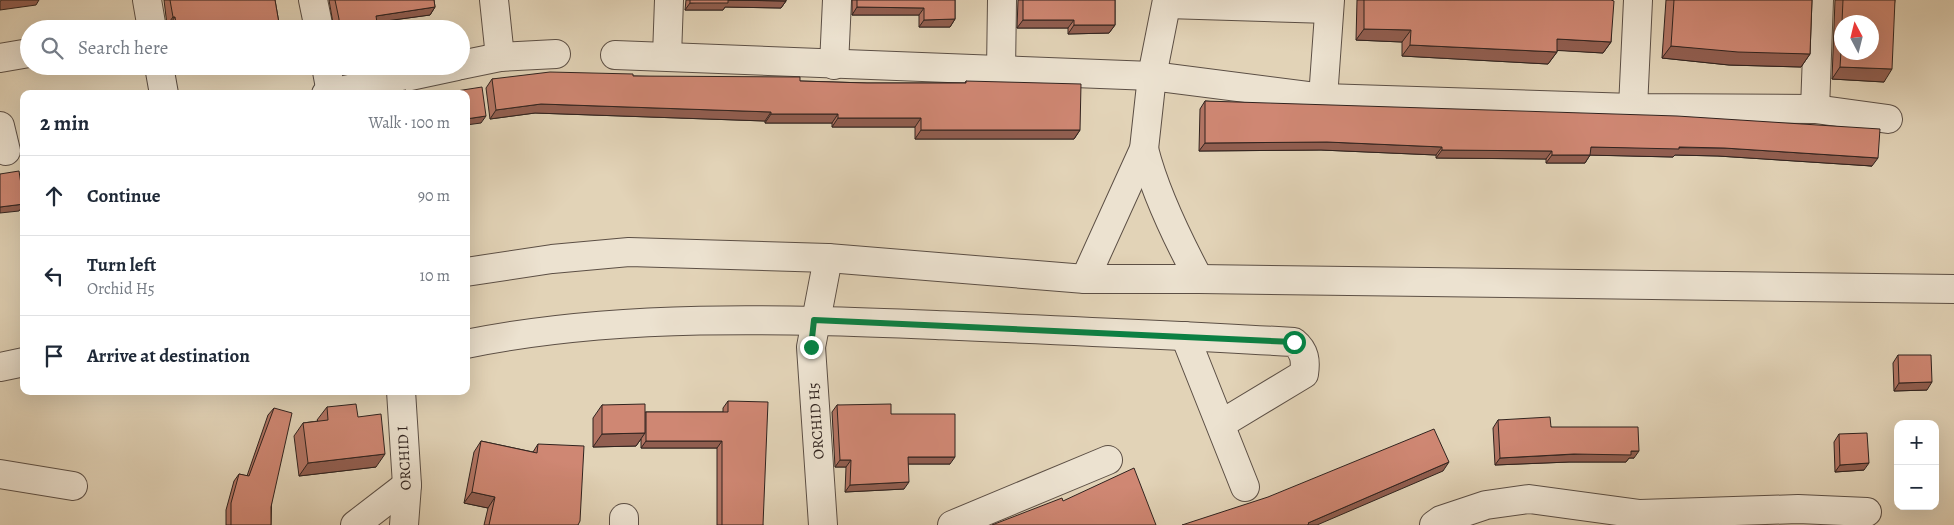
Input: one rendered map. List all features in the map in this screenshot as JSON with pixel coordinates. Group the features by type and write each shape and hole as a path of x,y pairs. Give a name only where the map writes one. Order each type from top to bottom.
{"street":[{"path":"147,0 150,20"},
{"path":"313,0 316,20"},
{"path":"494,0 500,57"},
{"path":"667,56 669,0"},
{"path":"834,65 837,0"},
{"path":"1001,70 1002,0"},
{"path":"1633,108 1638,0"},
{"path":"1815,108 1819,0"},
{"path":"1085,279 1143,161 1152,76 1167,2 1330,5 1324,98"},
{"path":"470,63 500,57 556,54"},
{"path":"0,58 20,55"},
{"path":"616,55 1152,76 1324,98 1633,108 1815,108 1888,119"},
{"path":"161,75 163,90"},
{"path":"327,75 329,90"},
{"path":"343,90 414,75"},
{"path":"1143,161 1186,255 1199,278"},
{"path":"470,271 552,259 629,252 828,258 1085,279 1199,278 1954,288"},
{"name":"ORCHID H5","path":"823,525 811,347 814,320 828,258"},
{"path":"470,343 571,326 814,320 1294,342 1304,353 1306,364 1304,374 1221,424"},
{"path":"1185,336 1245,487"},
{"path":"0,367 20,363"},
{"name":"ORCHID I","path":"401,395 407,485 404,525"},
{"path":"952,525 1108,460"},
{"path":"0,474 74,486"},
{"path":"355,525 407,485"},
{"path":"1434,525 1441,520 1486,505 1528,499 1604,518 1640,520 1798,517 1867,512"}],"building":[{"path":"170,0 275,0 278,20 176,20 175,17 173,17"},
{"path":"335,0 434,0 435,7 376,16 377,20 339,19"},
{"path":"690,0 728,0 728,3 690,3"},
{"path":"728,0 786,0 786,1"},
{"path":"857,0 955,0 955,19 924,20 924,8 857,7"},
{"path":"1023,0 1115,0 1115,25 1074,25 1074,20 1023,20"},
{"path":"1364,0 1611,0 1614,1 1611,42 1557,39 1557,52 1410,45 1411,30 1364,29"},
{"path":"1674,0 1812,0 1810,54 1738,52 1671,46"},
{"path":"1843,0 1895,0 1892,69 1840,67 1840,60 1879,60 1879,15 1842,15"},
{"path":"550,72 633,74 633,76 800,77 800,81 867,83 966,83 966,81 1081,84 1080,130 921,130 921,118 838,118 838,114 771,114 771,112 541,104 496,110 492,79"},
{"path":"482,87 486,116 470,118 470,90 463,90"},
{"path":"1205,101 1677,116 1880,129 1878,158 1724,148 1591,147 1590,155 1552,155 1552,151 1442,150 1442,147 1327,142 1205,143"},
{"path":"19,171 20,204 0,207 0,174"},
{"path":"1898,355 1931,355 1932,382 1899,383"},
{"path":"728,401 768,402 763,525 722,525 722,441 646,441 646,412 728,412"},
{"path":"356,404 358,417 381,414 385,454 308,463 303,423 328,420 327,407"},
{"path":"645,404 645,433 602,434 602,405"},
{"path":"891,404 891,414 955,414 955,457 908,457 909,482 850,485 851,460 840,460 837,405"},
{"path":"274,408 292,413 271,507 271,525 231,525 231,503 239,474 249,476"},
{"path":"1550,417 1551,427 1638,427 1639,451 1631,451 1631,455 1574,454 1500,458 1498,420"},
{"path":"1434,429 1449,462 1307,525 1182,525 1268,497"},
{"path":"1867,433 1869,463 1840,465 1839,434"},
{"path":"481,441 537,453 538,444 584,446 580,521 578,525 489,525 495,497 472,492"},
{"path":"1134,468 1156,525 992,525 1062,498 1063,501"}],"route":[{"path":"811,347 814,320 1294,342"}]}
